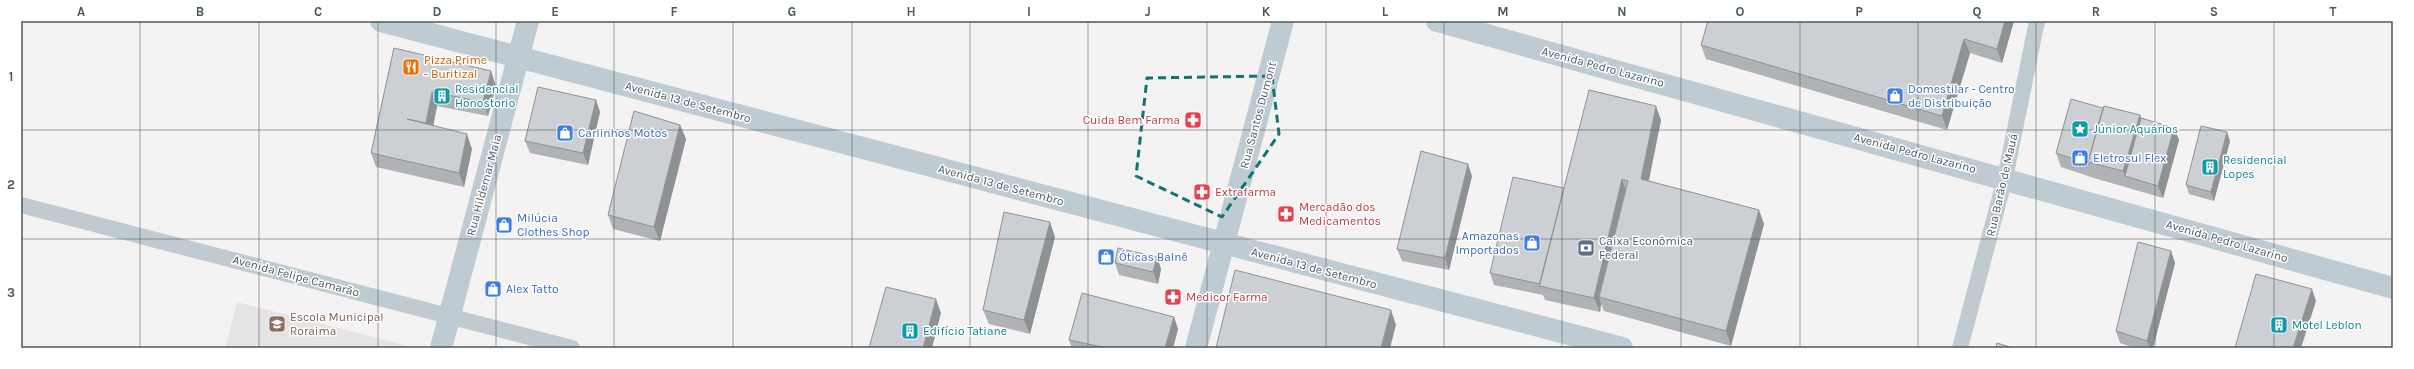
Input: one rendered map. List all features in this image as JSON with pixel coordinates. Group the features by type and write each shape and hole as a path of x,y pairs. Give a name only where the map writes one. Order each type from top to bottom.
{"main road":[{"name":"Avenida 13 de Setembro","path":"381,21 1224,245 1622,348"},
{"name":"Rua Hildemar Maia","path":"441,348 528,21"},
{"name":"Rua Santos Dumont","path":"1196,348 1283,21"},
{"name":"Avenida Pedro Lazarino","path":"1437,21 2005,178 2393,288"}],"street":[{"name":"Rua Barão de Mauá","path":"1960,348 2005,178 2037,21"},
{"name":"Avenida Felipe Camarão","path":"21,205 572,348"}],"highlighted area":[{"path":"1272,76 1279,134 1222,217 1136,176 1147,78"}],"shaded area":[{"name":"Escola Municipal Roraima","path":"237,302 408,346 407,348 225,348"}],"building":[{"name":"Domestilar - Centro de Distribuição","path":"1708,21 2005,21 1997,49 1964,39 1942,116 1701,45"},
{"path":"394,48 491,71 483,102 432,92 426,123 407,119 467,134 459,173 371,153"},
{"name":"Carlinhos Motos","path":"538,87 596,100 583,153 525,141"},
{"path":"1589,90 1656,106 1641,179 1759,210 1726,331 1599,297 1628,181 1622,179 1594,298 1539,286"},
{"path":"2071,99 2103,108 2088,162 2089,164 2056,153"},
{"path":"2104,106 2140,115 2123,171 2088,162"},
{"path":"634,111 680,125 654,227 608,215"},
{"path":"2141,118 2174,128 2158,186 2125,176"},
{"name":"Residencial Lopes","path":"2201,126 2227,132 2211,192 2186,185"},
{"path":"1421,151 1468,164 1445,258 1397,249"},
{"name":"Amazonas Importados","path":"1513,177 1564,188 1540,284 1490,273"},
{"path":"1004,212 1050,222 1024,320 983,310"},
{"path":"2138,242 2171,251 2147,341 2116,331"},
{"path":"1118,248 1157,257 1153,272 1115,263"},
{"path":"1235,270 1391,310 1381,348 1216,348"},
{"name":"Motel Leblon","path":"2256,274 2312,289 2293,348 2235,348"},
{"name":"Edifício Tatiane","path":"886,287 936,299 923,348 869,348"},
{"path":"1082,293 1174,317 1165,348 1107,348 1069,340"},
{"path":"1997,343 2013,348 1996,348"}],"place":[{"name":"Pizza Prime - Buritizal","path":"411,67"},
{"name":"Residencial Honostorio","path":"442,96"},
{"name":"Domestilar - Centro de Distribuição","path":"1895,96"},
{"name":"Cuida Bem Farma","path":"1193,120"},
{"name":"Júnior Aquários","path":"2080,129"},
{"name":"Carlinhos Motos","path":"565,133"},
{"name":"Eletrosul Flex","path":"2080,158"},
{"name":"Residencial Lopes","path":"2210,167"},
{"name":"Extrafarma","path":"1202,192"},
{"name":"Mercadão dos Medicamentos","path":"1286,214"},
{"name":"Milúcia Clothes Shop","path":"504,225"},
{"name":"Amazonas Importados","path":"1532,243"},
{"name":"Caixa Econômica Federal","path":"1586,248"},
{"name":"Óticas Balnê","path":"1106,257"},
{"name":"Alex Tatto","path":"493,289"},
{"name":"Medicor Farma","path":"1173,297"},
{"name":"Escola Municipal Roraima","path":"277,324"},
{"name":"Motel Leblon","path":"2279,325"},
{"name":"Edifício Tatiane","path":"910,331"}]}
